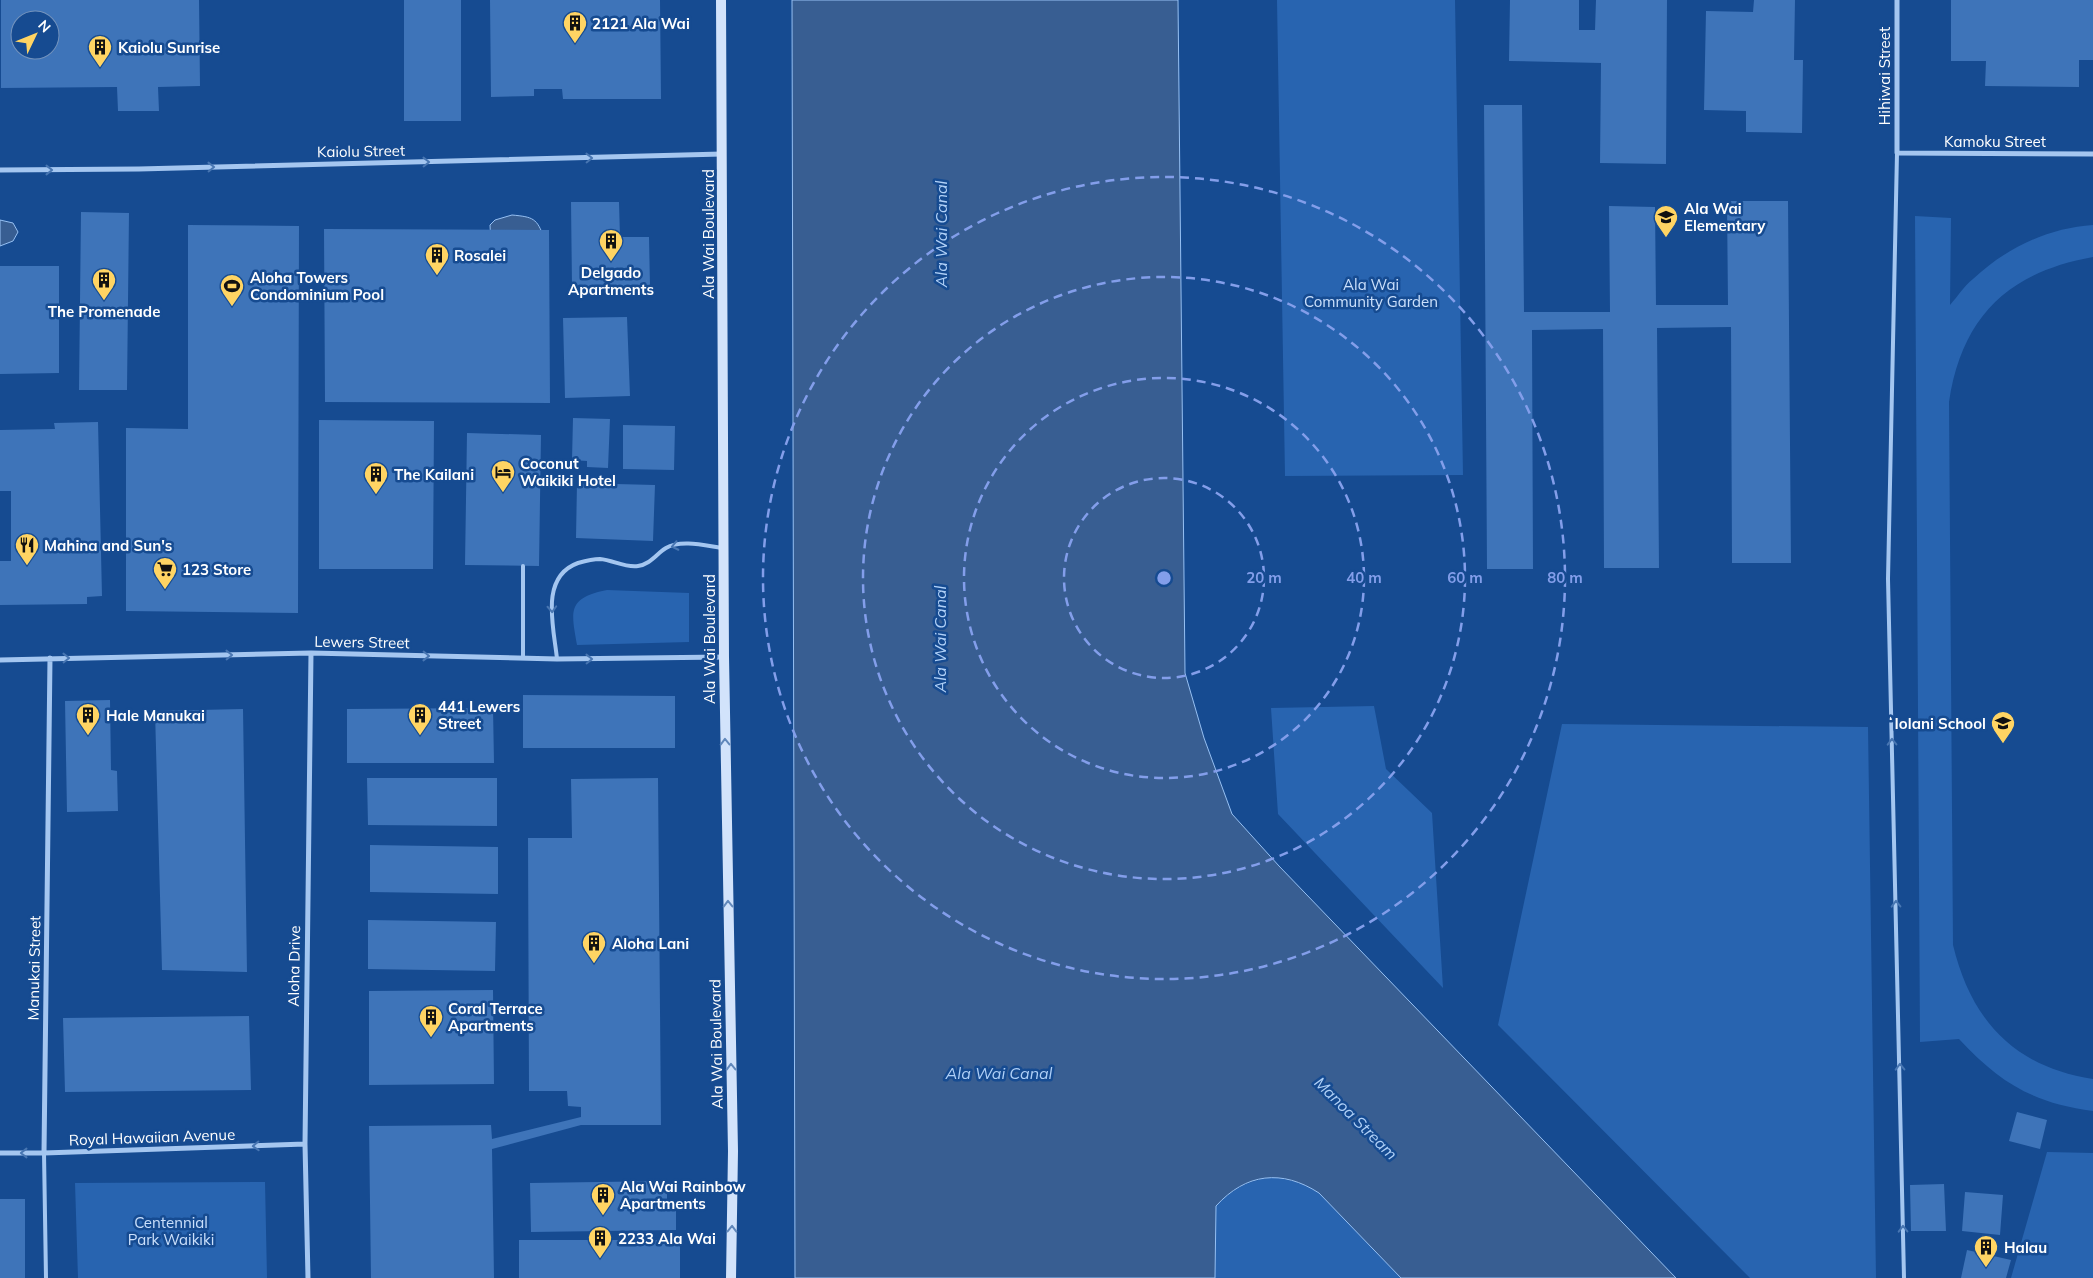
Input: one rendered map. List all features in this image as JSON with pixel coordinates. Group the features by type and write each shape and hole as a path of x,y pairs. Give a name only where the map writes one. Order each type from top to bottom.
{"main road":[{"name":"Ala Wai Boulevard","path":"722,0 724,657 733,1151 731,1278"}],"street":[{"name":"Hihiwai Street","path":"1897,0 1897,153"},
{"name":"Kamoku Street","path":"1897,153 2093,154"},
{"name":"Kaiolu Street","path":"0,170 139,169 723,154"},
{"name":"Lewers Street","path":"0,660 311,653 557,659 724,657"},
{"name":"Aloha Drive","path":"308,1278 305,1144 311,653"},
{"name":"Manukai Street","path":"44,1153 50,658"},
{"name":"Royal Hawaiian Avenue","path":"0,1153 305,1144"}],"lane":[{"path":"1897,153 1888,579 1904,1278"},
{"path":"557,659 551,603 554,587 561,574 569,566 586,560 601,559 636,567 649,564 666,548 682,544 724,548"},
{"path":"523,566 523,657"},
{"name":"Manukai Street","path":"44,1153 46,1278"}],"green space":[{"name":"Ala Wai Community Garden","path":"1277,0 1455,0 1463,475 1285,476"},
{"path":"1915,216 1951,218 1950,305 1964,288 1986,268 2014,249 2060,230 2093,225 2093,257 2063,264 2037,274 2014,287 1994,303 1978,322 1965,345 1955,372 1949,402 1953,945 1971,996 1984,1017 2000,1036 2040,1064 2065,1073 2093,1079 2093,1111 2053,1103 2019,1088 1989,1068 1959,1039 1920,1042"},
{"path":"607,590 689,593 689,642 577,645 573,615 578,602 594,593"},
{"path":"1374,706 1386,769 1432,813 1443,988 1278,814 1271,708"},
{"path":"1562,724 1868,727 1876,1278 1750,1278 1498,1025"},
{"path":"2047,1152 2093,1153 2093,1278 2011,1278"},
{"path":"1274,1177 1306,1184 1319,1193 1401,1278 1215,1278 1216,1206 1229,1194 1242,1186 1257,1180"},
{"name":"Centennial Park Waikiki","path":"265,1182 267,1278 78,1278 75,1183"}],"water":[{"name":"Ala Wai Canal","path":"792,0 1178,0 1185,673 1204,738 1232,814 1279,866 1676,1278 1401,1278 1319,1193 1292,1180 1265,1178 1252,1181 1240,1187 1216,1206 1215,1278 795,1278"},
{"path":"512,215 530,218 536,222 544,238 491,245 490,225 495,220"},
{"path":"0,220 13,223 18,232 13,241 0,246"}],"building":[{"name":"Kaiolu Sunrise","path":"1,0 199,0 200,86 158,87 159,111 118,111 117,87 1,88"},
{"path":"404,0 461,0 461,121 404,121"},
{"name":"2121 Ala Wai","path":"490,0 660,0 661,99 563,99 562,89 534,89 534,96 491,97"},
{"path":"1510,0 1579,0 1579,30 1595,30 1596,0 1667,0 1666,164 1600,163 1601,63 1509,61"},
{"path":"1754,0 1795,0 1794,60 1803,60 1802,133 1746,132 1746,111 1704,110 1706,11 1753,12"},
{"path":"1951,0 2093,0 2093,60 2079,60 2079,87 1985,86 1986,61 1951,61"},
{"path":"1484,105 1522,105 1524,312 1610,312 1609,206 1655,207 1656,305 1728,305 1727,201 1788,201 1791,563 1732,563 1731,327 1657,328 1659,568 1604,568 1603,329 1532,330 1533,569 1487,569"},
{"name":"Delgado Apartments","path":"571,202 619,202 620,237 649,237 650,286 572,287"},
{"name":"The Promenade","path":"81,212 129,213 127,390 79,390"},
{"path":"188,225 299,226 298,613 126,611 126,428 188,429"},
{"name":"Rosalei","path":"324,229 549,230 550,403 325,402"},
{"path":"0,266 59,266 59,373 0,374"},
{"path":"627,317 630,396 565,398 563,318"},
{"path":"573,418 610,419 608,468 587,467 587,461 572,460"},
{"name":"The Kailani","path":"319,420 434,421 433,569 319,569"},
{"path":"98,422 102,596 87,597 87,604 0,605 0,561 11,561 11,491 0,491 0,430 55,429 54,423"},
{"path":"623,425 675,426 674,470 623,469"},
{"name":"Coconut Waikiki Hotel","path":"467,433 541,435 539,566 465,565"},
{"path":"577,483 655,485 653,541 576,538"},
{"path":"523,695 675,696 675,748 523,748"},
{"name":"Hale Manukai","path":"110,700 111,770 117,771 118,811 67,812 65,701"},
{"name":"441 Lewers Street","path":"493,708 494,763 347,763 347,709"},
{"path":"243,709 247,972 162,970 155,711"},
{"path":"367,778 497,778 497,826 368,825"},
{"name":"Aloha Lani","path":"658,778 661,1125 581,1125 492,1149 494,1278 371,1278 369,1126 491,1125 492,1139 581,1117 581,1107 568,1106 567,1091 529,1091 528,838 572,838 571,779"},
{"path":"370,845 498,847 498,894 370,892"},
{"path":"368,920 496,922 495,971 368,969"},
{"name":"Coral Terrace Apartments","path":"493,990 494,1084 369,1085 369,991"},
{"path":"249,1016 251,1090 65,1092 63,1018"},
{"path":"2017,1112 2047,1120 2040,1149 2009,1141"},
{"name":"Ala Wai Rainbow Apartments","path":"667,1181 667,1202 676,1202 676,1230 531,1232 530,1183"},
{"path":"1944,1184 1946,1231 1911,1231 1910,1185"},
{"path":"1965,1192 2003,1195 2000,1235 1962,1231"},
{"path":"0,1199 25,1199 25,1278 0,1278"},
{"name":"2233 Ala Wai","path":"519,1240 680,1240 680,1278 519,1278"},
{"name":"Halau","path":"1967,1250 2011,1260 2006,1278 1961,1278"}],"place":[{"name":"2121 Ala Wai","path":"575,44"},
{"name":"Kaiolu Sunrise","path":"100,68"},
{"name":"Ala Wai Elementary","path":"1666,238"},
{"name":"Delgado Apartments","path":"611,262"},
{"name":"Rosalei","path":"437,276"},
{"name":"The Promenade","path":"104,301"},
{"name":"Aloha Towers Condominium Pool","path":"232,307"},
{"name":"Coconut Waikiki Hotel","path":"503,493"},
{"name":"The Kailani","path":"376,495"},
{"name":"Mahina and Sun's","path":"27,566"},
{"name":"123 Store","path":"165,590"},
{"name":"Hale Manukai","path":"88,736"},
{"name":"441 Lewers Street","path":"420,736"},
{"name":"ʻIolani School","path":"2003,744"},
{"name":"Aloha Lani","path":"594,964"},
{"name":"Coral Terrace Apartments","path":"431,1038"},
{"name":"Ala Wai Rainbow Apartments","path":"603,1216"},
{"name":"2233 Ala Wai","path":"600,1259"},
{"name":"Halau","path":"1986,1268"}],"water label":[{"name":"Manoa Stream","path":"1356,1118"}]}
